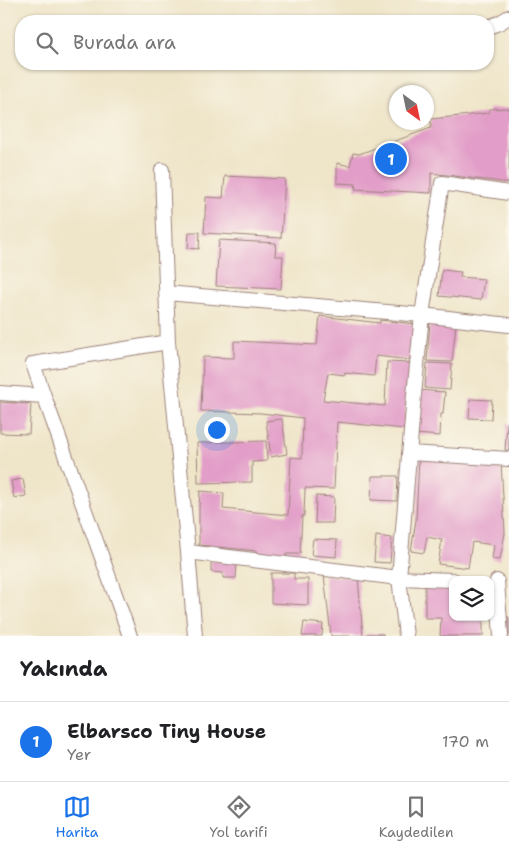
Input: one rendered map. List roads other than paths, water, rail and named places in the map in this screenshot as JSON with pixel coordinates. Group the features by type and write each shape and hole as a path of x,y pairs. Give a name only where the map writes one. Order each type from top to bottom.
{"street":[{"path":"494,25 509,17"},
{"path":"162,170 168,342 195,636"},
{"path":"406,636 399,578 422,314 442,183 509,192"},
{"path":"166,293 422,314 509,325"},
{"path":"130,636 34,364 168,342"},
{"path":"0,393 44,396"},
{"path":"410,453 509,459"},
{"path":"188,552 399,578 449,580"},
{"path":"499,581 501,636"}],"place":[{"name":"Elbarsco Tiny House","path":"391,159"}]}
